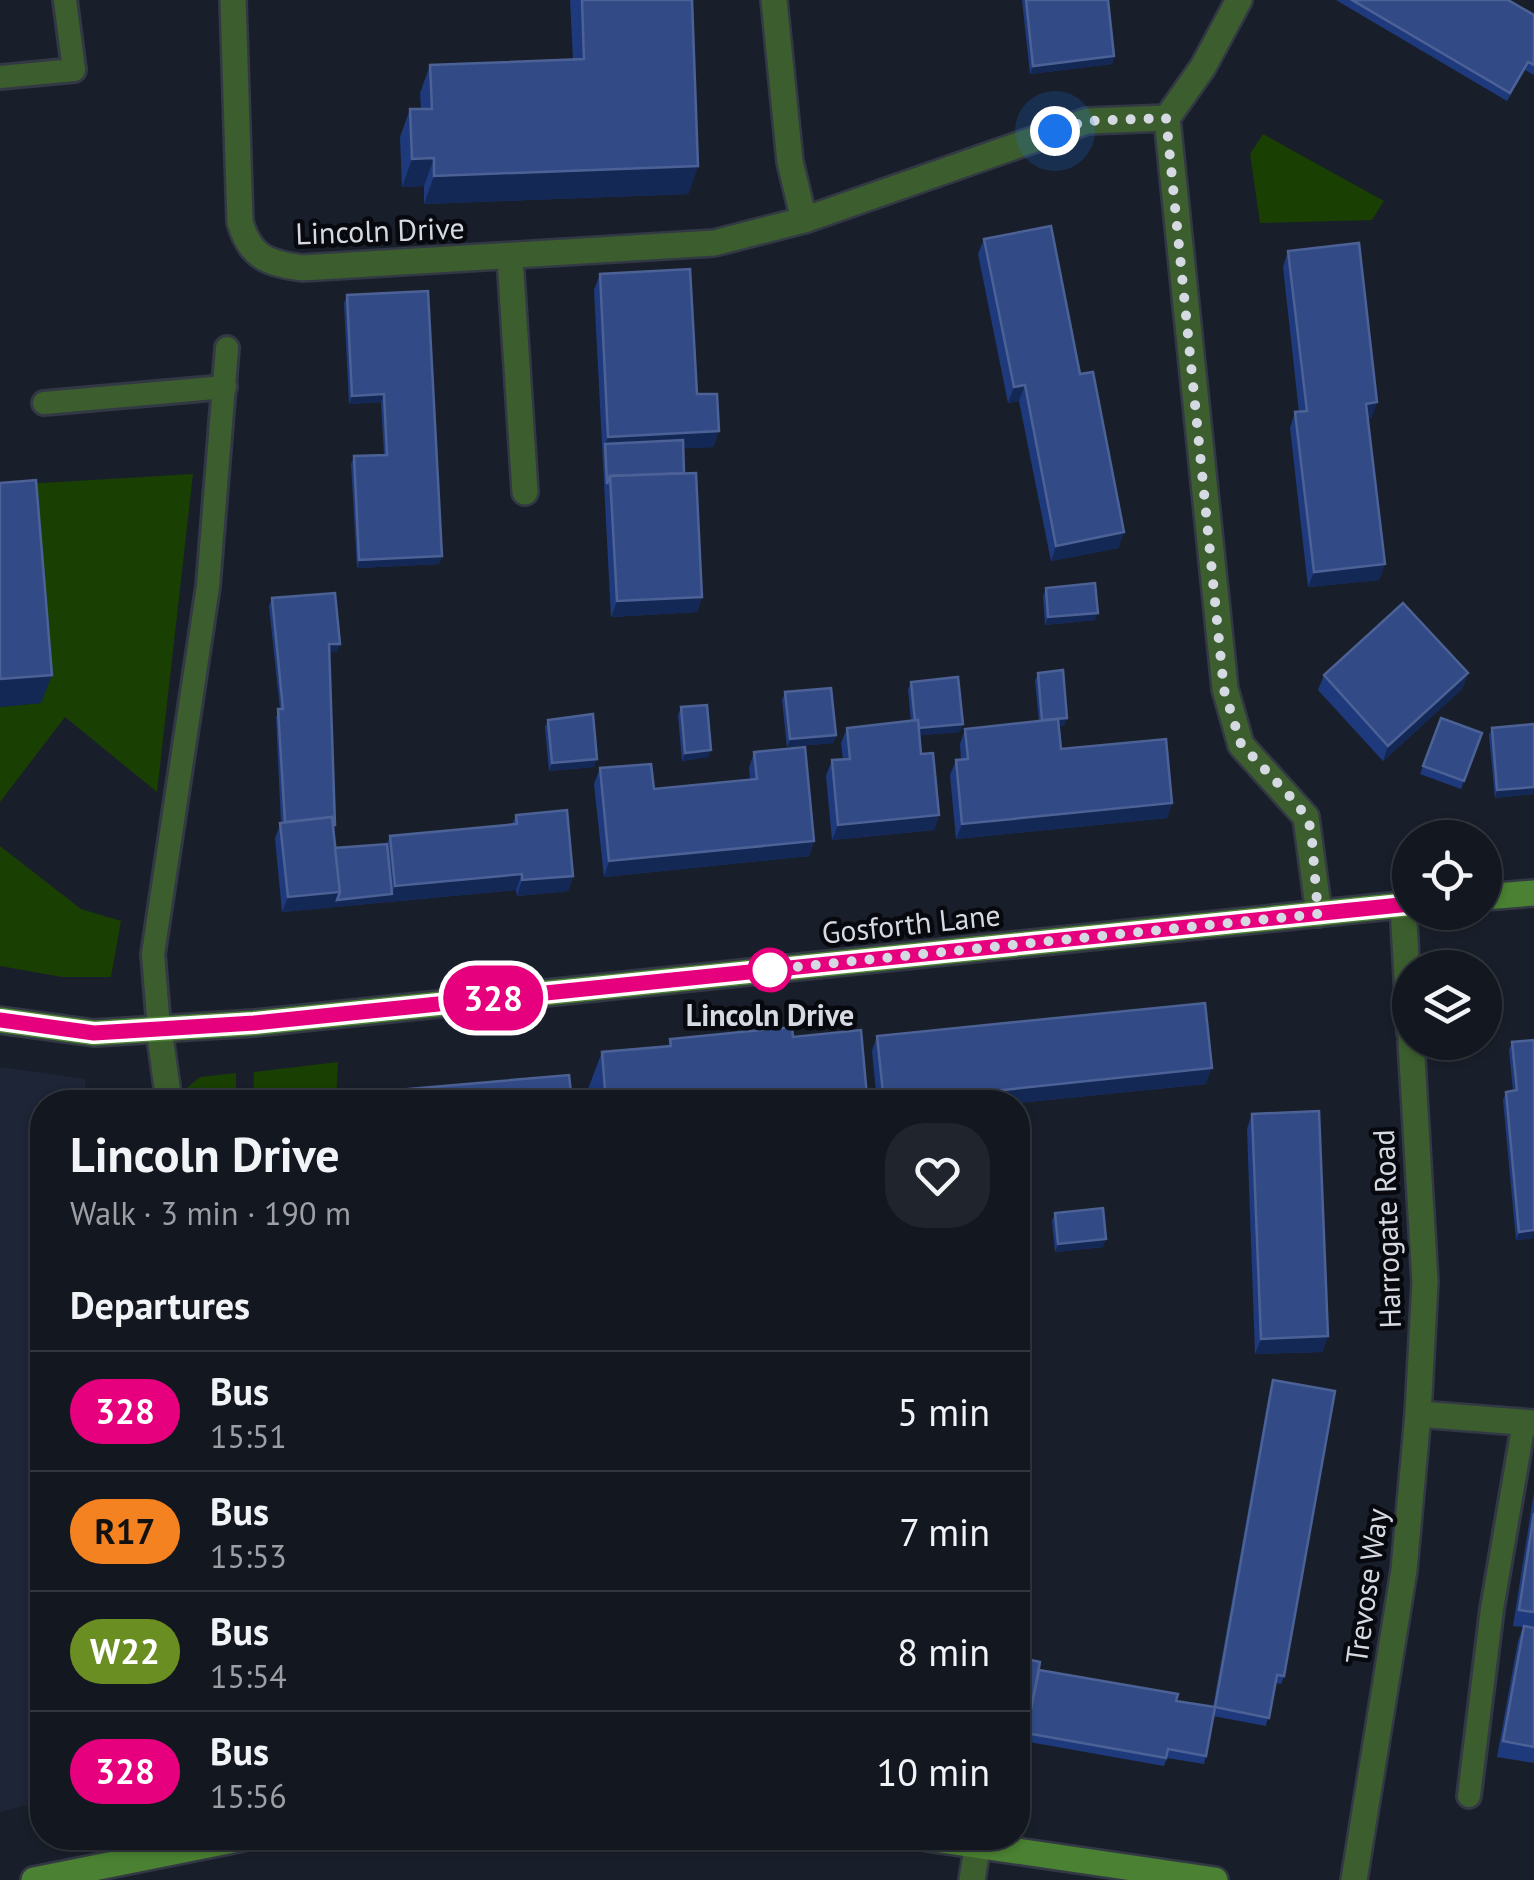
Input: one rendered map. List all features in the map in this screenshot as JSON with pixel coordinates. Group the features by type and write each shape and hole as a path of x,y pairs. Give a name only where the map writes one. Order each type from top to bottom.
{"street":[{"name":"Lincoln Drive","path":"233,0 239,211 246,244 268,264 302,268 714,243 804,220 1087,121 1166,118"},
{"path":"774,0 790,162 804,220"},
{"path":"1239,0 1203,67 1166,118 1224,690 1241,744 1299,806 1311,828 1318,914"},
{"path":"510,258 526,492"},
{"path":"1502,896 1534,893"},
{"name":"Gosforth Lane","path":"0,1020 94,1033 159,1029 1392,906"},
{"path":"159,1029 167,1090"},
{"name":"Harrogate Road","path":"1411,1060 1424,1282 1418,1414"},
{"path":"1418,1414 1529,1422"},
{"name":"Trevose Way","path":"1354,1880 1404,1570 1418,1414"},
{"path":"34,1880 183,1850"},
{"path":"972,1880 977,1850"},
{"path":"1028,1850 1215,1880"}],"lane":[{"path":"0,77 74,70 66,0"},
{"path":"159,1029 154,954 208,586 227,348"},
{"path":"44,403 225,387"},
{"path":"1469,1796 1492,1608 1529,1422"}],"shaded area":[{"path":"0,1067 85,1079 85,1090 30,1090 30,1804 0,1812"}],"green space":[{"path":"1263,134 1384,201 1372,220 1260,223 1250,154"},
{"path":"193,474 157,792 65,717 0,802 0,707 41,703 24,484"},
{"path":"0,846 81,909 121,921 111,977 62,977 0,966"},
{"path":"338,1062 337,1090 253,1090 254,1072"},
{"path":"236,1073 236,1090 188,1090 200,1077"}],"building":[{"path":"582,0 692,0 698,166 434,176 434,158 412,159 410,109 432,109 430,65 584,59"},
{"path":"1026,0 1108,0 1114,56 1033,66"},
{"path":"1352,0 1508,0 1534,15 1534,65 1528,62 1510,93"},
{"path":"1051,226 1080,374 1093,372 1124,532 1056,546 1025,385 1014,387 984,239"},
{"path":"1359,243 1377,402 1366,404 1385,564 1314,572 1295,412 1307,411 1288,251"},
{"path":"690,269 697,394 717,394 719,431 608,437 600,274"},
{"path":"428,291 442,556 359,560 354,456 387,455 384,394 352,396 347,295"},
{"path":"683,440 684,473 610,476 607,484 605,444"},
{"path":"696,473 702,597 617,601 610,476"},
{"path":"36,480 52,675 0,679 0,483"},
{"path":"1095,583 1098,613 1048,617 1046,588"},
{"path":"335,593 340,644 329,644 335,825 332,817 285,822 278,709 283,709 272,598"},
{"path":"1403,603 1468,673 1388,746 1324,675"},
{"path":"1063,670 1067,718 1042,720 1038,673"},
{"path":"958,677 963,724 919,728 911,682"},
{"path":"831,688 836,735 790,739 785,692"},
{"path":"707,705 711,750 685,753 681,707"},
{"path":"593,714 597,759 552,763 548,720"},
{"path":"1441,718 1482,733 1464,781 1423,766"},
{"path":"1058,719 1061,749 1166,739 1172,803 962,824 956,760 968,759 965,729"},
{"path":"918,720 921,754 933,753 939,815 838,825 832,760 850,759 847,728"},
{"path":"1534,724 1534,787 1497,790 1492,728"},
{"path":"805,747 814,841 609,861 600,768 651,764 654,789 757,779 754,752"},
{"path":"567,810 573,876 522,880 522,874 395,886 390,836 517,824 516,815"},
{"path":"332,817 340,892 288,897 280,823"},
{"path":"387,844 392,894 337,900 340,892 335,848"},
{"path":"1205,1003 1212,1068 1003,1090 883,1090 877,1036"},
{"path":"792,1027 793,1037 861,1030 866,1090 605,1090 602,1052 671,1046 670,1039"},
{"path":"1534,1040 1534,1230 1519,1232 1506,1092 1517,1090 1512,1042"},
{"path":"569,1075 571,1090 398,1090"},
{"path":"1319,1111 1328,1336 1261,1339 1252,1114"},
{"path":"1103,1208 1106,1239 1058,1244 1055,1213"},
{"path":"1273,1380 1335,1391 1284,1676 1277,1675 1269,1718 1215,1707"},
{"path":"1534,1513 1534,1612 1519,1610"},
{"path":"1524,1626 1534,1628 1534,1747 1503,1741"},
{"path":"1030,1660 1040,1662 1030,1719"},
{"path":"1039,1670 1178,1694 1176,1701 1215,1707 1206,1756 1168,1749 1166,1758 1030,1734"}],"bus line":[{"name":"328","path":"0,1020 48,1030 94,1033 254,1023 1392,906"}],"place":[{"name":"Lincoln Drive","path":"770,970"}],"route":[{"path":"770,970 766,970 1318,914 1311,828 1299,806 1241,744 1224,690 1166,118 1087,121 1055,131"}]}
